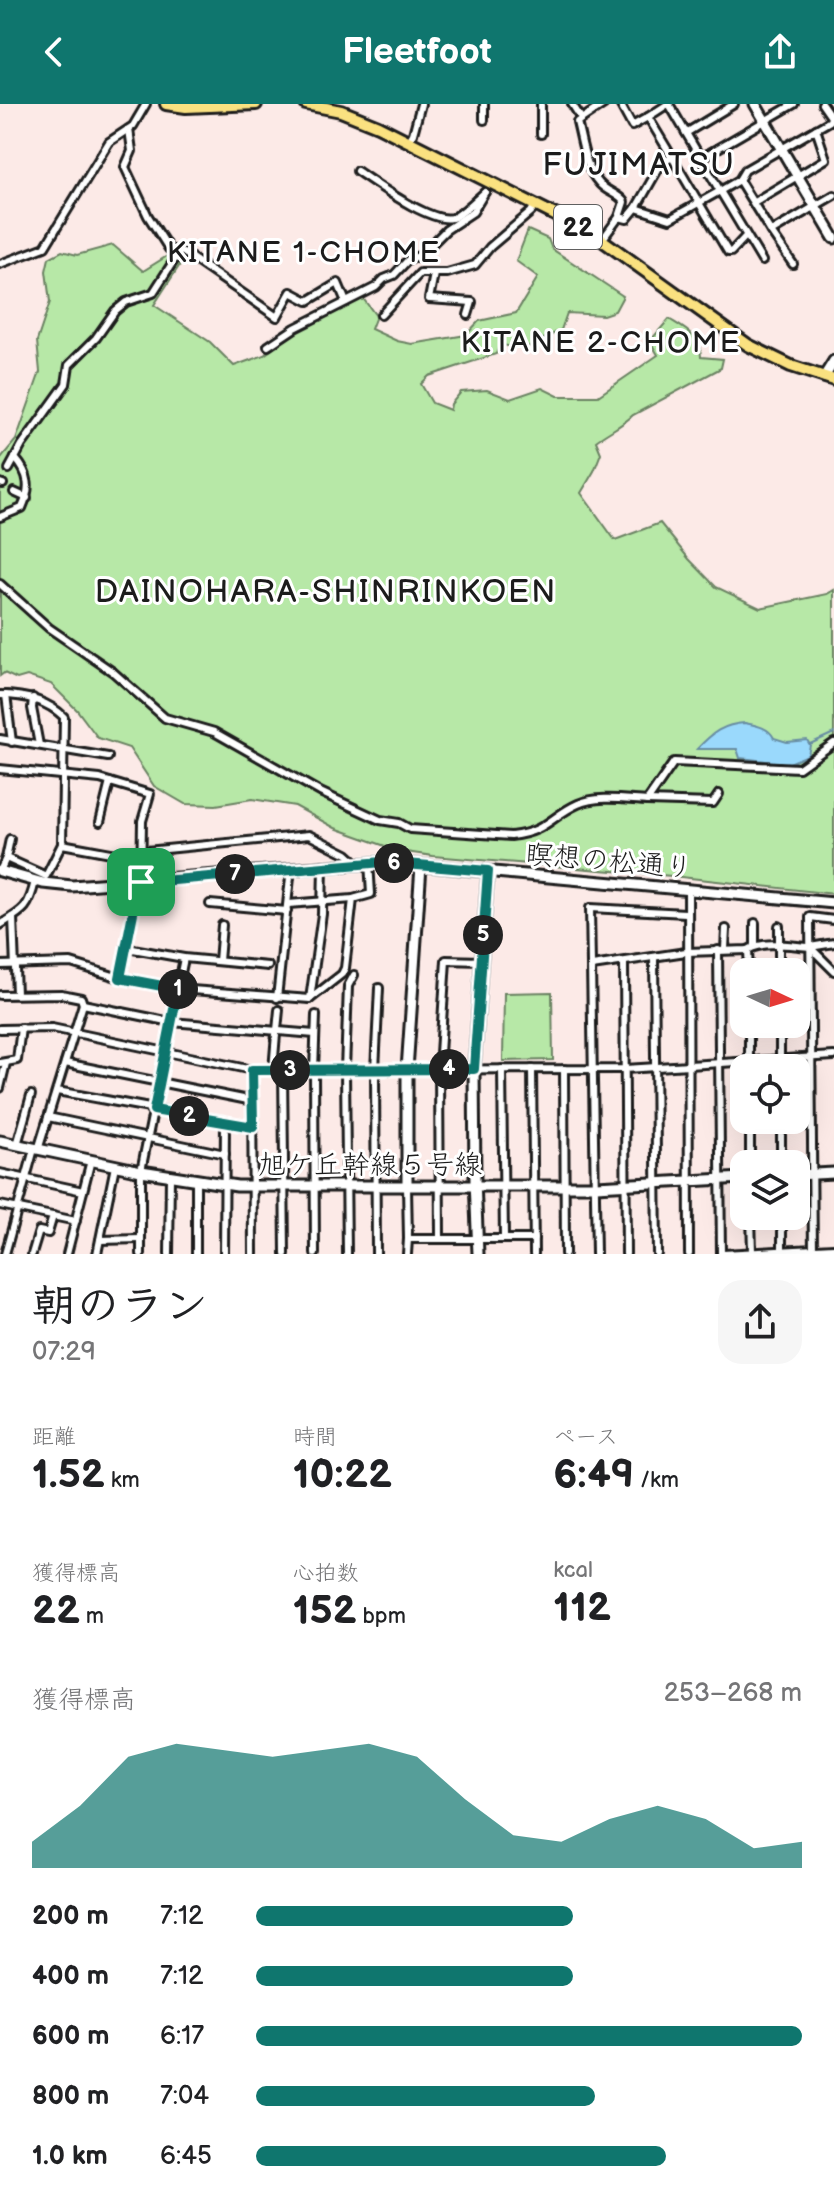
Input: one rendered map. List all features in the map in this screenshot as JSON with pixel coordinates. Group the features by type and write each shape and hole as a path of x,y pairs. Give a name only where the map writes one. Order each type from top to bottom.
{"main road":[{"path":"166,104 186,107 256,104"},
{"name":"22","path":"306,104 358,117 409,141 488,187 535,205 602,240 748,345 783,362 829,378"}],"street":[{"path":"0,264 36,253 45,247 109,142 129,129 146,104"},
{"path":"409,141 421,104"},
{"path":"484,104 484,120"},
{"path":"541,104 541,134"},
{"path":"572,104 581,118"},
{"path":"602,240 619,217 624,202 620,196 606,190 591,174 577,122 604,104"},
{"path":"620,104 632,126 669,104 762,261"},
{"path":"686,133 734,104"},
{"path":"755,104 834,238"},
{"path":"701,158 794,104"},
{"path":"636,208 670,219 699,203 739,180 745,170 830,121 831,117 822,104"},
{"path":"648,117 728,252 746,236"},
{"path":"129,129 132,151 125,167 148,216 169,249 180,251 277,317 291,292 308,301 338,283 346,302"},
{"path":"754,202 826,159 816,129"},
{"path":"619,217 627,219 661,164 672,157"},
{"path":"357,171 396,197 444,220 454,217 488,187"},
{"path":"739,180 793,264"},
{"path":"268,346 295,328 394,275 408,260 421,255 446,230 473,212 488,187"},
{"path":"771,232 834,195"},
{"path":"381,315 420,273 451,272 475,265 535,205"},
{"path":"9,469 22,445 66,384 69,365 96,338 115,311 126,302 153,293 180,251"},
{"path":"434,274 429,299 472,302 468,315"},
{"path":"829,378 834,361"},
{"path":"0,517 22,508 30,488 15,458"},
{"path":"14,492 27,498"},
{"path":"0,584 49,628 113,672 165,718 214,732 320,792 380,820 399,823 410,829 511,837 539,829 577,804 587,801 713,803 719,794"},
{"path":"6,858 46,876 62,844 64,717 33,698 3,695 12,742"},
{"path":"33,698 39,745"},
{"path":"0,739 108,757"},
{"path":"647,801 674,762 799,768 834,743"},
{"path":"0,769 110,782 150,794 142,821 140,883 120,978"},
{"path":"100,822 110,782"},
{"path":"92,806 103,810"},
{"path":"62,844 116,854 309,835 347,854 357,863"},
{"path":"0,871 10,839"},
{"path":"210,904 288,908 353,899 371,894 369,862"},
{"name":"瞑想の松通り","path":"0,871 35,881 72,886 140,883 369,862 834,903"},
{"path":"310,999 322,901 323,865"},
{"path":"407,1254 407,1070 421,866"},
{"path":"277,998 291,868"},
{"path":"478,1254 474,1069 488,871"},
{"path":"0,925 30,903 35,881"},
{"path":"688,889 689,1254"},
{"path":"0,965 71,963 120,978 178,989 310,999 342,974 345,968 353,899"},
{"path":"596,1254 590,908 686,913"},
{"path":"13,917 16,994"},
{"path":"813,1252 810,917 834,920"},
{"path":"751,958 755,923"},
{"path":"219,961 222,925"},
{"path":"779,926 779,958"},
{"path":"726,929 722,950 719,1064 722,1254 813,1252 834,1248"},
{"path":"592,966 686,952 779,945 810,947 834,943"},
{"path":"810,947 834,971"},
{"path":"127,948 184,958 268,966"},
{"path":"654,957 657,1254"},
{"path":"141,1254 141,1171 184,958"},
{"path":"440,1239 439,1069 446,960 481,961"},
{"path":"624,962 626,1254"},
{"path":"347,1254 345,1070 348,986 354,975"},
{"path":"376,1254 375,1070 379,988"},
{"path":"0,995 61,994 81,998 83,1004 5,1254"},
{"path":"83,1004 171,1022 315,1034"},
{"path":"273,1070 279,1010"},
{"path":"315,1254 316,1015"},
{"path":"0,1088 3,1063 17,1060 21,1028"},
{"path":"0,1029 52,1028 252,1070 625,1069 730,1064"},
{"path":"811,1058 834,1056"},
{"path":"65,1063 253,1101"},
{"path":"502,1069 504,1239"},
{"path":"532,1069 534,1254"},
{"path":"564,1069 565,1254"},
{"path":"252,1070 253,1254"},
{"path":"283,1070 285,1254"},
{"path":"57,1091 253,1127"},
{"path":"17,1145 31,1095"},
{"path":"48,1117 225,1154"},
{"path":"224,1254 225,1122"},
{"name":"旭ケ丘幹線５号線","path":"0,1141 224,1185 596,1186 730,1179"},
{"path":"67,1254 91,1160"},
{"path":"97,1254 115,1166"},
{"path":"0,1173 83,1191"},
{"path":"812,1175 834,1173"},
{"path":"169,1254 170,1176"},
{"path":"196,1181 196,1254"},
{"path":"0,1205 76,1221"},
{"path":"32,1254 39,1231 48,1233 53,1216"},
{"path":"751,1230 752,1253"},
{"path":"782,1230 782,1252"},
{"path":"0,1239 9,1241"},
{"path":"100,1240 141,1239"},
{"path":"408,1239 534,1239"}],"green space":[{"path":"528,230 548,239 552,249 623,296 615,311 603,315 567,313 561,330 526,348 500,345 496,354 429,376 421,384 432,403 450,410 461,392 487,390 510,399 542,388 558,396 598,396 658,355 650,341 669,319 695,338 701,357 723,359 721,368 633,415 596,441 601,453 581,493 615,540 660,523 716,587 760,608 834,590 834,894 672,876 433,856 399,851 335,828 295,806 252,799 216,805 185,804 154,786 129,748 98,738 77,710 51,684 27,676 17,679 4,673 0,676 0,459 16,440 40,372 37,341 50,302 46,271 49,258 62,251 77,255 113,245 143,271 172,253 183,260 154,305 210,342 234,366 264,355 299,330 362,297 376,316 371,329 412,344 466,335 479,321 516,313 538,277 516,261"},
{"path":"552,992 553,1060 503,1061 504,993"}],"water":[{"path":"745,723 761,727 774,738 787,742 807,740 810,745 808,755 785,765 740,758 737,749 697,749 718,730"}],"waterway":[{"path":"810,744 834,733"}],"district":[{"name":"FUJIMATSU","path":"639,164"},
{"name":"KITANE 1-CHOME","path":"304,252"},
{"name":"KITANE 2-CHOME","path":"601,342"},
{"name":"DAINOHARA-SHINRINKOEN","path":"326,591"}],"route":[{"path":"383,862 488,871 474,1069 252,1070 253,1127 154,1110 178,989 120,978 141,882 383,862"}]}
